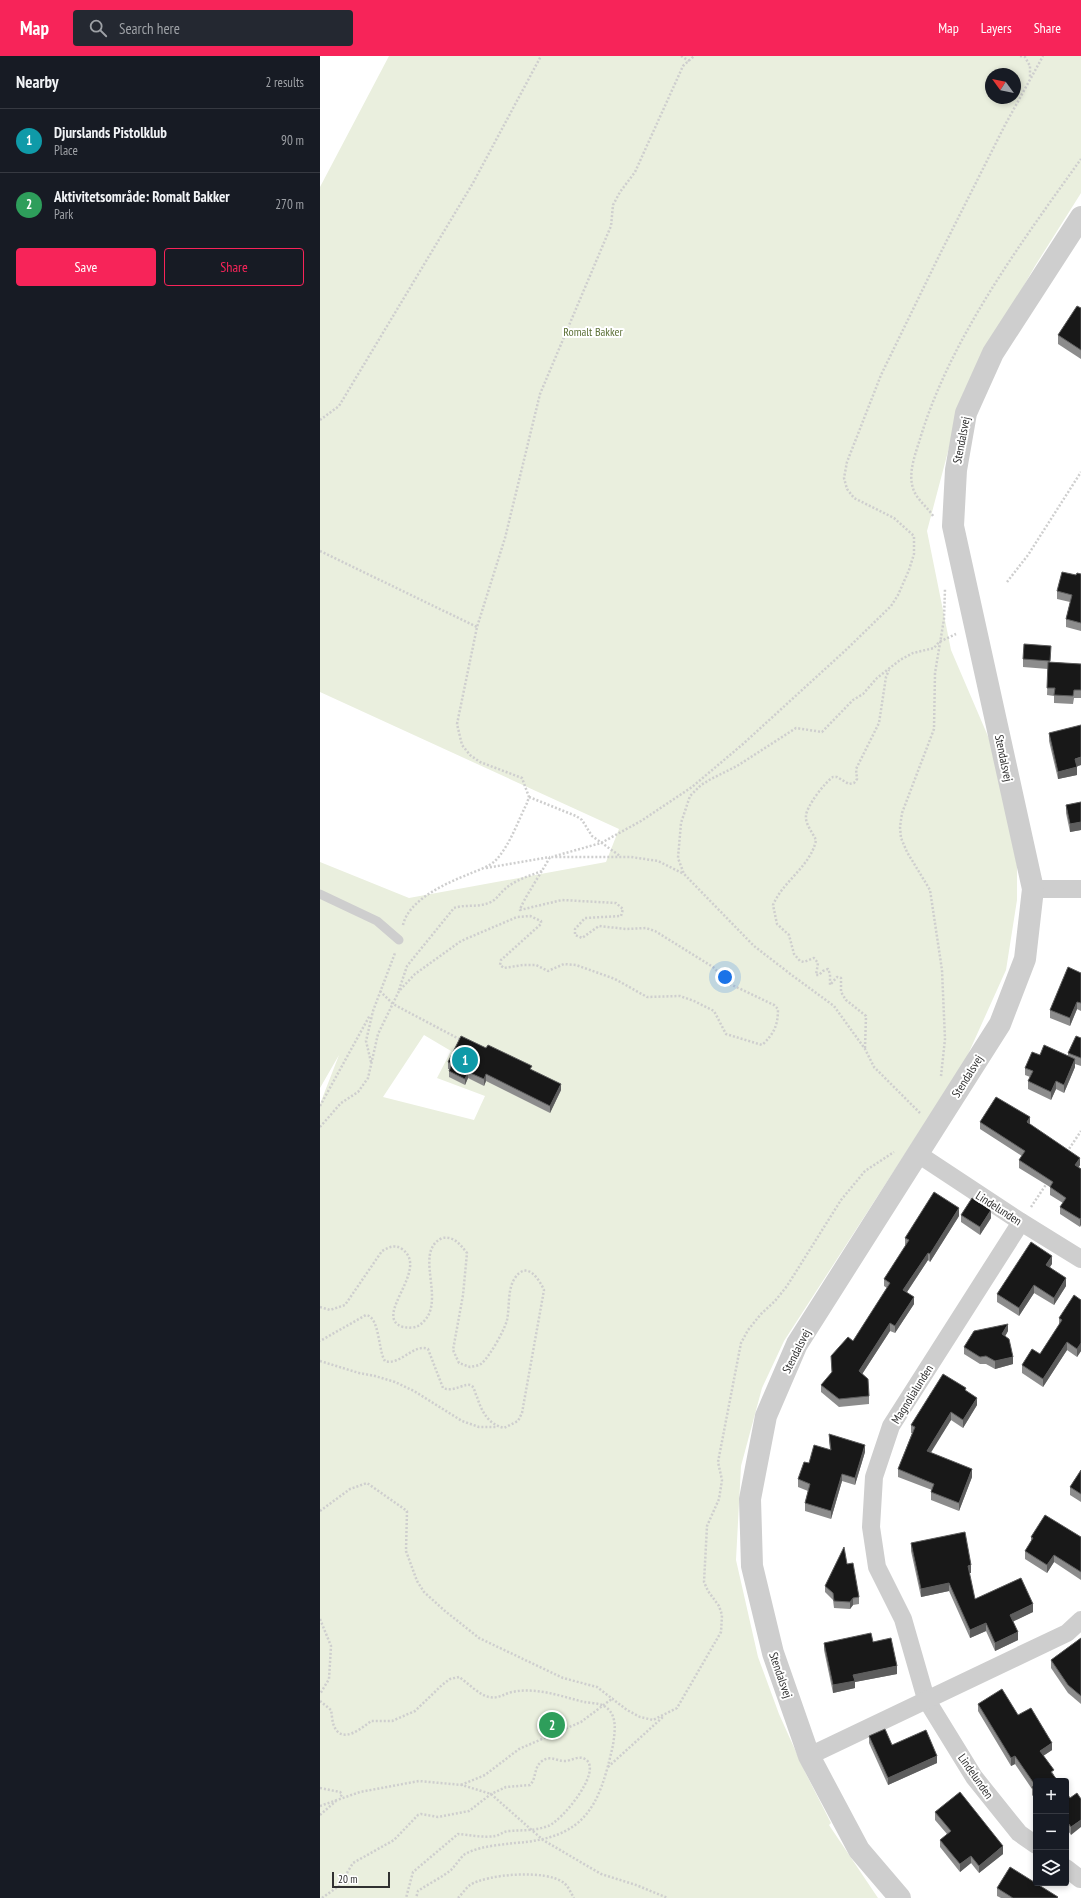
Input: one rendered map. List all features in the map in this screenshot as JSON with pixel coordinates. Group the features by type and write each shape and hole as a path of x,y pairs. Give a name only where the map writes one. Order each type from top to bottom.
{"street":[{"name":"Stendalsvej","path":"900,1898 859,1850 809,1756 773,1653 752,1566 750,1499 766,1416 797,1344 908,1152 1000,1024 1025,959 1033,889 953,526 956,470 966,413 994,353 1081,217"},
{"path":"1033,889 1081,889"},
{"name":"Lindelunden","path":"908,1152 1081,1259"},
{"name":"Magnolialunden","path":"926,1699 903,1619 877,1566 871,1527 874,1477 891,1426 1021,1222"},
{"path":"809,1756 1067,1633 1081,1620"},
{"name":"Lindelunden","path":"926,1699 974,1777 1019,1833 1033,1843"},
{"path":"1069,1870 1080,1879"}],"lane":[{"path":"320,894 376,921 399,940"}],"path":[{"path":"320,420 339,406 473,183 541,56"},
{"path":"681,56 689,61"},
{"path":"372,1063 366,1041 373,1011 399,940 404,921 414,906 442,885 484,868 495,861 503,849 529,797 522,778 480,762 470,755 462,745 457,724 477,627 504,538 540,394 608,233 613,205 620,192 635,172 683,66 694,56"},
{"path":"1020,56 1025,57 1030,66 1030,78"},
{"path":"484,868 550,857 601,844 641,821 692,787 743,744 848,648 891,606 898,596 914,554 914,536 894,518 854,498 847,489 844,478 847,462 881,375 938,258 1030,78 1043,56"},
{"path":"1007,582 1028,555 1081,472"},
{"path":"320,551 477,627"},
{"path":"684,874 678,858 681,823 690,796 701,785 737,766 796,728 822,732 853,700 863,694 877,678 890,668 913,653 934,648 939,642 957,633"},
{"path":"939,642 935,672 934,729 902,813 900,826 901,838 907,852 930,890 942,970 945,1040 941,1078"},
{"path":"865,1049 866,1016 846,1000 841,992 841,978 837,977 830,985 830,974 828,969 824,970 819,975 816,975 818,963 816,960 811,958 804,962 797,958 794,954 789,935 777,924 773,905 807,860 816,843 806,820 806,816 818,794 833,777 837,777 849,784 854,783 857,779 856,768 879,723 886,677 890,668"},
{"path":"529,797 576,816 582,820 592,836 601,844 622,856"},
{"path":"550,857 622,856 658,861 684,874 754,946 834,1006 865,1049 874,1067 922,1115"},
{"path":"399,991 415,974 462,941 517,917 530,916 541,921 542,924 501,960 500,965 504,968 523,965 536,965 548,971 564,964 576,965 615,979 647,997 680,996 694,1001 714,1011 726,1034 762,1045 773,1034 778,1015 778,1009 774,1005 730,984 713,967 655,931 646,928 626,929 600,926 582,938 576,935 575,929 585,918 621,916 623,909 616,903 562,900 520,910 523,902 550,857"},
{"path":"320,1127 341,1103 358,1092 368,1078 378,1034 399,991 407,966 454,908 460,906 477,906 491,902 505,889 518,880 542,871"},
{"path":"380,991 393,1004 465,1042"},
{"path":"320,1106 373,1011"},
{"path":"1064,1157 1081,1131"},
{"path":"320,1512 350,1489 367,1483 407,1511 406,1551 417,1581 424,1592 479,1638 563,1678 597,1687 627,1710 640,1717 653,1720 677,1708 721,1632 722,1615 719,1606 708,1591 704,1582 707,1526 719,1499 722,1480 718,1462 741,1343 748,1330 787,1286 841,1200 865,1171 908,1152"},
{"path":"1021,1222 1051,1177"},
{"path":"320,1307 330,1310 345,1305 382,1251 396,1246 404,1250 411,1262 409,1275 393,1312 394,1318 402,1326 412,1328 419,1325 428,1316 433,1298 429,1260 431,1247 442,1238 452,1238 458,1241 467,1253 463,1295 453,1350 460,1363 470,1367 482,1363 490,1353 506,1322 510,1290 515,1278 525,1272 535,1274 544,1290 522,1413 518,1420 510,1426 504,1428 479,1426 462,1421 414,1391 395,1382 375,1376 359,1374 320,1361"},
{"path":"320,1341 366,1315 370,1316 373,1318 375,1324 382,1355 385,1361 392,1362 420,1349 428,1349 443,1388 452,1390 466,1384 470,1385 474,1389 481,1409 488,1421 498,1427"},
{"path":"320,1619 331,1646 329,1679 320,1694"},
{"path":"320,1701 331,1710 334,1725 337,1730 350,1734 354,1734 371,1720 392,1721 415,1711 442,1684 450,1679 459,1677 487,1697 495,1698 513,1692 535,1691 554,1693 603,1706 611,1712 614,1719 615,1733 608,1767 597,1795 587,1813 577,1825 565,1833 542,1840 492,1845 465,1854 451,1870 418,1891 416,1898"},
{"path":"461,1785 485,1775 519,1749 581,1722 613,1698"},
{"path":"608,1767 667,1713"},
{"path":"322,1898 340,1886 353,1863 394,1840 418,1816 438,1817 469,1811 491,1794 506,1787 530,1785 535,1769 544,1760 550,1758 566,1761 584,1758 590,1763 591,1769 588,1778 579,1795 566,1812 549,1826 530,1830 507,1831 494,1836 458,1834 413,1872 406,1893 406,1898"},
{"path":"320,1806 360,1792 419,1781 461,1785 491,1794 542,1840 601,1874 636,1885 668,1898"},
{"path":"320,1788 340,1792 342,1796 320,1815"},
{"path":"458,1898 470,1885 488,1878 528,1874 543,1876 563,1882 574,1898"}],"green space":[{"name":"Romalt Bakker","path":"389,56 1081,56 1081,193 1035,266 964,391 927,531 951,650 990,741 1017,865 1017,900 1006,970 965,1061 784,1341 762,1388 741,1466 736,1560 758,1657 779,1714 805,1772 831,1823 829,1825 878,1898 320,1898 320,1104 339,1055 320,1088 320,862 409,898 606,862 619,829 320,692 320,187","holes":["424,1035 451,1051 437,1078 485,1096 474,1120 383,1097"]}],"building":[{"path":"1077,306 1081,308 1081,350 1058,335"},
{"path":"1062,572 1076,575 1077,573 1081,574 1081,623 1066,619 1072,595 1057,591"},
{"path":"1024,644 1051,646 1050,661 1023,659"},
{"path":"1048,662 1081,664 1081,690 1074,690 1073,696 1054,695 1055,688 1047,688"},
{"path":"1081,725 1081,757 1075,759 1077,767 1058,772 1049,733"},
{"path":"1081,802 1081,822 1070,824 1066,805"},
{"path":"1068,967 1081,973 1081,1003 1077,1002 1070,1018 1050,1010"},
{"path":"461,1036 486,1048 488,1045 532,1066 530,1069 561,1084 550,1106 486,1074 484,1079 468,1072 465,1079 449,1071 452,1064 448,1062"},
{"path":"1076,1036 1081,1038 1081,1058 1068,1053"},
{"path":"1044,1045 1075,1059 1064,1085 1056,1081 1051,1092 1028,1081 1033,1071 1025,1068 1032,1052 1040,1055"},
{"path":"996,1097 1030,1117 1027,1122 1080,1158 1075,1165 1081,1169 1080,1219 1060,1207 1066,1198 1050,1187 1053,1182 1019,1160 1025,1151 980,1122"},
{"path":"934,1192 959,1208 930,1254 928,1253 903,1290 914,1297 895,1326 890,1323 859,1371 868,1379 869,1396 839,1399 821,1385 832,1372 831,1356 848,1337 853,1341 890,1283 884,1279 909,1240 905,1238"},
{"path":"972,1198 991,1210 980,1227 961,1215"},
{"path":"1031,1242 1052,1256 1046,1265 1066,1278 1054,1298 1034,1285 1019,1308 997,1294"},
{"path":"1074,1295 1081,1300 1081,1343 1077,1349 1067,1342 1043,1379 1022,1365 1032,1349 1040,1354 1062,1320 1059,1318"},
{"path":"1008,1324 1002,1334 1009,1339 1013,1357 995,1361 986,1356 980,1357 964,1347 974,1331"},
{"path":"943,1374 966,1388 965,1390 977,1398 963,1420 951,1412 927,1451 972,1469 959,1503 931,1492 934,1484 898,1469 915,1427 911,1425"},
{"path":"829,1434 865,1445 855,1478 842,1474 831,1511 805,1503 810,1484 798,1479 804,1462 809,1463 814,1445 831,1450"},
{"path":"1081,1470 1081,1494 1070,1487"},
{"path":"1045,1515 1081,1537 1081,1572 1054,1555 1047,1565 1025,1551 1033,1538 1031,1537"},
{"path":"965,1532 971,1565 968,1566 975,1599 1021,1578 1033,1604 1010,1615 1018,1632 995,1643 986,1623 970,1630 949,1583 921,1589 911,1543"},
{"path":"844,1547 847,1564 853,1563 859,1597 853,1598 850,1602 834,1601 833,1593 825,1586"},
{"path":"871,1633 873,1642 891,1638 897,1666 853,1675 855,1681 833,1685 824,1643"},
{"path":"1081,1638 1081,1696 1068,1685 1051,1660"},
{"path":"1002,1689 1018,1715 1031,1708 1052,1743 1040,1751 1054,1770 1051,1772 1056,1778 1033,1778 1033,1782 1015,1756 1011,1758 978,1704"},
{"path":"885,1729 892,1745 926,1730 937,1756 888,1778 869,1736"},
{"path":"960,1792 1003,1846 979,1866 971,1856 960,1864 940,1840 951,1831 935,1812"},
{"path":"1077,1793 1081,1799 1081,1820 1071,1827 1069,1824 1069,1796 1070,1798"},
{"path":"1010,1867 1033,1881 1033,1886 1040,1886 1058,1897 1013,1898 997,1888"}],"place":[{"name":"Djurslands Pistolklub","path":"465,1060"},
{"name":"Aktivitetsområde: Romalt Bakker","path":"552,1725"}]}
